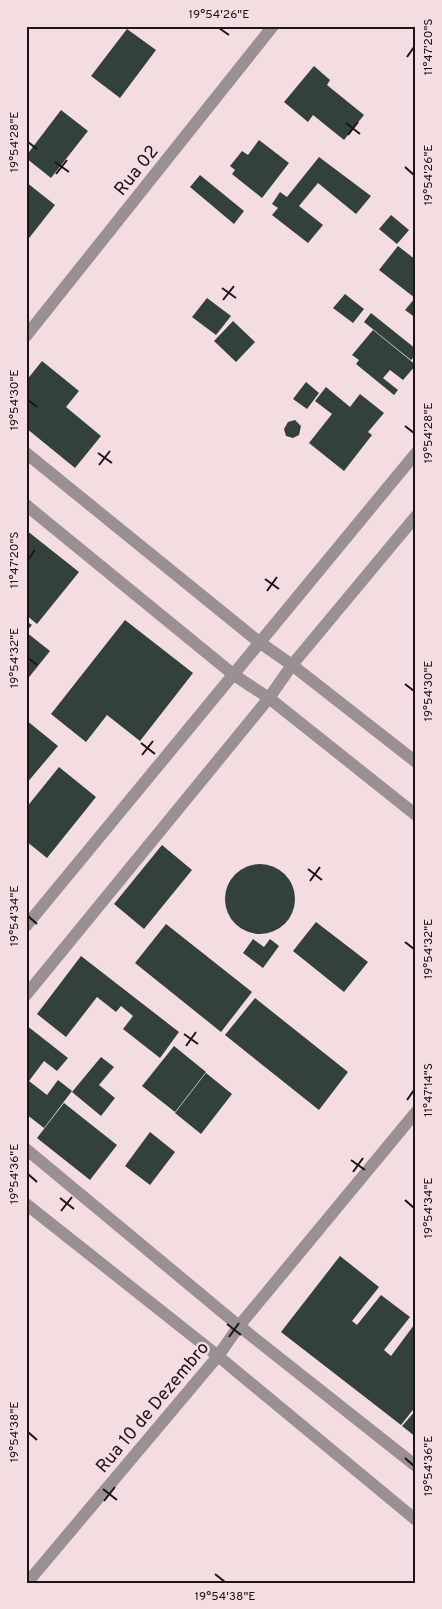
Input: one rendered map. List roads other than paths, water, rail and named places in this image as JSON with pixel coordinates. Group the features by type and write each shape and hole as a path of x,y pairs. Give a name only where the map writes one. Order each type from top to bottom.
{"street":[{"name":"Rua 02","path":"26,336 273,26"},
{"path":"26,453 259,642 292,665 416,762"},
{"path":"26,926 416,453"},
{"path":"26,505 234,675 269,698 416,816"},
{"path":"26,995 269,698 292,665 416,516"},
{"name":"Rua 10 de Dezembro","path":"27,1583 218,1356 239,1326 416,1112"},
{"path":"26,1149 239,1326 416,1466"},
{"path":"26,1204 218,1356 416,1520"}]}
